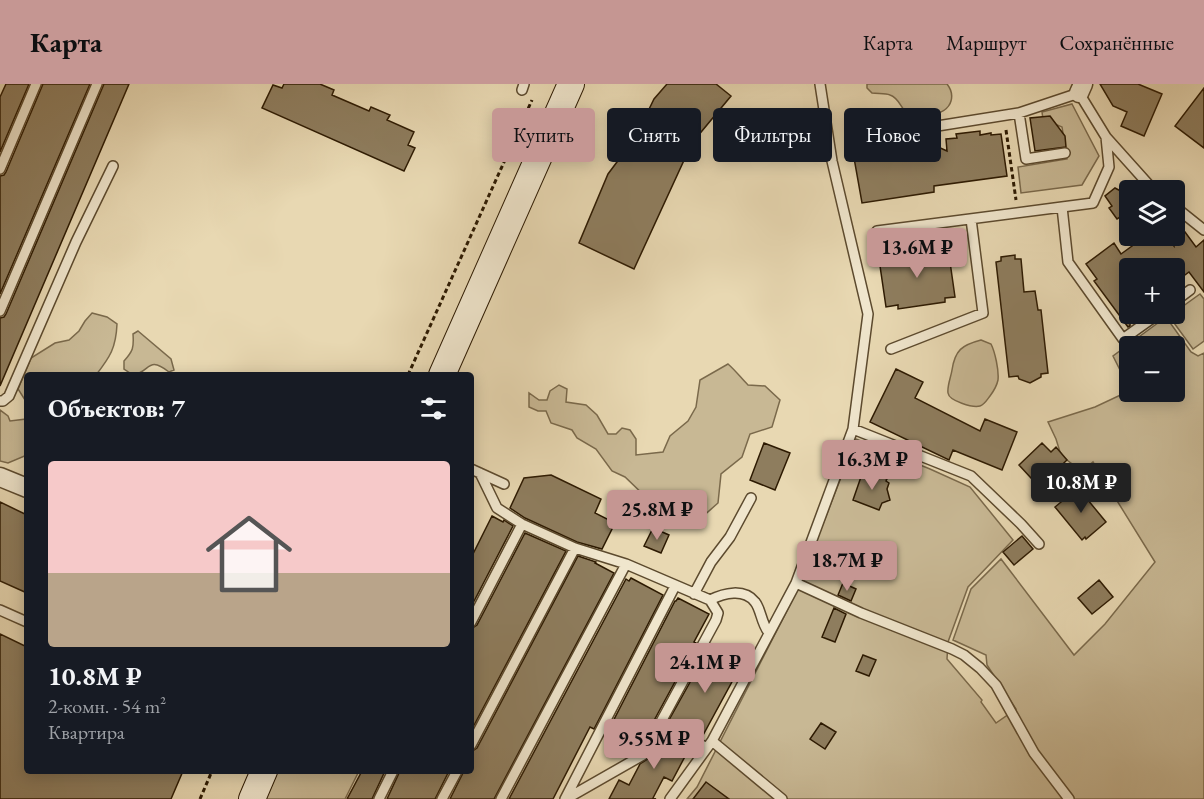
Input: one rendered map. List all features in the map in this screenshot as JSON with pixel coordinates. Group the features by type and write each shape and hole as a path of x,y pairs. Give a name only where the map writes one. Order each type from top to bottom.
{"street":[{"path":"443,372 571,84"},
{"path":"0,477 24,487"},
{"path":"252,799 263,774"}],"lane":[{"path":"0,169 36,84"},
{"path":"0,311 97,84"},
{"path":"670,799 710,745 796,583 853,429 868,314 832,161 820,84"},
{"path":"941,126 1019,113 1081,88 1106,137 1145,180"},
{"path":"1019,113 1026,159 1065,153"},
{"path":"877,231 1093,203 1109,166 1106,137"},
{"path":"0,401 9,396 75,242 113,166"},
{"path":"1062,207 1068,262 1123,339 1144,324"},
{"path":"1185,215 1204,230"},
{"path":"891,349 983,313 971,219"},
{"path":"1185,294 1190,290"},
{"path":"853,429 970,476 1039,544"},
{"path":"476,471 504,484"},
{"path":"476,471 497,508 522,524 575,548 626,564 710,600 718,613 643,755 565,799"},
{"path":"694,594 711,562 730,537 752,498"},
{"path":"474,616 522,524"},
{"path":"474,739 575,548"},
{"path":"501,799 626,564"},
{"path":"796,583 861,613 964,655 996,685 1035,753 1069,799"},
{"path":"565,799 675,586"},
{"path":"710,600 732,593 744,595 756,603 764,627 769,633"},
{"path":"0,610 24,621"},
{"path":"660,723 710,745 782,799"},
{"path":"379,799 392,774"},
{"path":"442,799 455,774"}],"path":[{"path":"409,372 534,95"},
{"path":"1004,116 1018,213"},
{"path":"200,799 211,774"}],"shaded area":[{"path":"867,84 947,84 952,98 948,106 941,112 941,108 902,108 893,96 872,93 867,88"},
{"path":"1072,104 1099,156 1082,185 1021,193 1018,167 1067,159 1062,127 1043,119 1042,112"},
{"path":"1200,294 1204,299 1204,341 1193,349 1175,324 1185,324 1185,305"},
{"path":"92,313 107,317 117,324 115,340 105,363 98,372 25,372 31,358 55,343 69,340"},
{"path":"1156,324 1171,324 1180,336 1140,336"},
{"path":"138,331 171,359 174,370 169,372 157,365 150,366 141,372 128,372 124,369 124,361 132,349 133,334"},
{"path":"981,340 991,344 998,380 984,403 980,406 972,406 952,399 948,393 948,387 957,353 964,346"},
{"path":"1185,344 1191,352 1198,356 1204,353 1204,799 687,799 697,787 796,593 856,439 970,487 1013,540 968,587 948,642 947,659 982,700 981,702 996,723 1016,709 987,665 986,655 953,640 971,589 1001,559 1074,655 1105,624 1155,562 1093,462 1078,475 1076,467 1060,452 1048,422 1095,407 1119,396 1119,402 1185,402"},
{"path":"1119,352 1119,368 1113,356"},
{"path":"728,364 748,385 765,386 780,400 772,427 750,434 742,457 721,474 718,503 701,518 679,508 648,499 625,477 612,471 596,449 577,438 572,430 551,423 546,411 538,411 529,407 529,393 539,400 547,400 550,391 559,385 567,389 566,402 586,405 597,415 608,434 616,434 622,428 630,430 636,439 636,455 663,452 670,436 688,421 696,407 700,380"},
{"path":"24,375 24,398 18,389"},
{"path":"0,410 8,416 10,421 24,419 24,456 8,463 0,461"},
{"path":"277,774 358,774 345,799 265,799"}],"building":[{"path":"6,84 29,84 0,152 0,97"},
{"path":"43,84 90,84 0,294 0,176 6,172"},
{"path":"104,84 129,84 0,386 0,318 6,314"},
{"path":"284,84 320,84 334,90 332,95 369,111 371,107 390,115 387,120 414,132 408,145 415,148 404,171 262,108 273,85 282,88"},
{"path":"667,84 716,84 731,96 721,108 713,108 713,118 701,132 701,108 650,108"},
{"path":"1100,84 1138,84 1162,94 1144,136 1121,126 1127,112 1113,106"},
{"path":"1204,88 1204,148 1175,126"},
{"path":"1050,116 1065,136 1066,147 1035,151 1030,118"},
{"path":"980,131 980,135 1001,134 1007,176 934,186 934,192 862,203 855,162 941,162 941,148 947,151 946,139 957,138 956,134"},
{"path":"617,162 683,162 634,269 579,243 608,174"},
{"path":"1115,188 1119,190 1119,218 1117,219 1109,208 1112,206 1105,196"},
{"path":"1185,232 1196,247 1204,240 1204,292 1189,272 1185,275 1185,258 1119,258 1119,315 1094,281 1097,279 1086,264 1114,243 1121,254 1132,246 1185,246"},
{"path":"948,248 955,297 945,298 945,302 898,309 898,305 886,307 879,259"},
{"path":"1015,255 1015,259 1021,259 1024,292 1035,291 1038,310 1041,310 1048,373 1041,374 1041,377 1030,383 1019,379 1018,376 1009,377 996,262 1001,261 1001,257"},
{"path":"896,369 923,382 915,398 980,431 985,419 1017,432 1002,470 953,450 949,460 870,422"},
{"path":"764,443 790,453 775,490 750,480"},
{"path":"1042,443 1051,452 1056,447 1067,460 1042,484 1034,476 1031,478 1019,465"},
{"path":"869,472 887,479 889,483 887,489 890,500 882,503 879,510 853,500 862,474 868,476"},
{"path":"551,475 601,499 595,513 615,523 602,549 577,542 525,518 510,508 524,478"},
{"path":"1078,488 1106,522 1082,540 1055,507"},
{"path":"0,502 24,514 24,592 0,581"},
{"path":"492,516 513,526 474,601 474,552"},
{"path":"653,528 669,535 661,553 644,546"},
{"path":"525,533 566,551 474,725 474,627"},
{"path":"1022,536 1033,549 1014,565 1003,552"},
{"path":"578,556 596,562 614,573 494,799 450,799 462,774 474,774 474,750"},
{"path":"631,578 663,595 594,729 590,727 553,799 509,799 626,579 629,581"},
{"path":"1099,580 1113,597 1092,614 1078,598"},
{"path":"843,583 856,589 851,601 838,595"},
{"path":"678,598 709,614 694,642 696,643 636,751 606,735"},
{"path":"834,608 846,614 835,642 822,637"},
{"path":"0,634 24,646 24,774 182,774 171,799 0,799"},
{"path":"708,650 740,667 702,737 669,720"},
{"path":"863,655 876,660 869,676 856,671"},
{"path":"821,723 836,732 825,749 810,739"},
{"path":"663,732 690,747 672,781 664,777 653,798 656,799 609,799 619,780 629,785 640,764 649,758"},
{"path":"360,774 384,774 372,799 347,799"},
{"path":"399,774 448,774 435,799 387,799"},
{"path":"706,782 729,799 693,799"}]}
